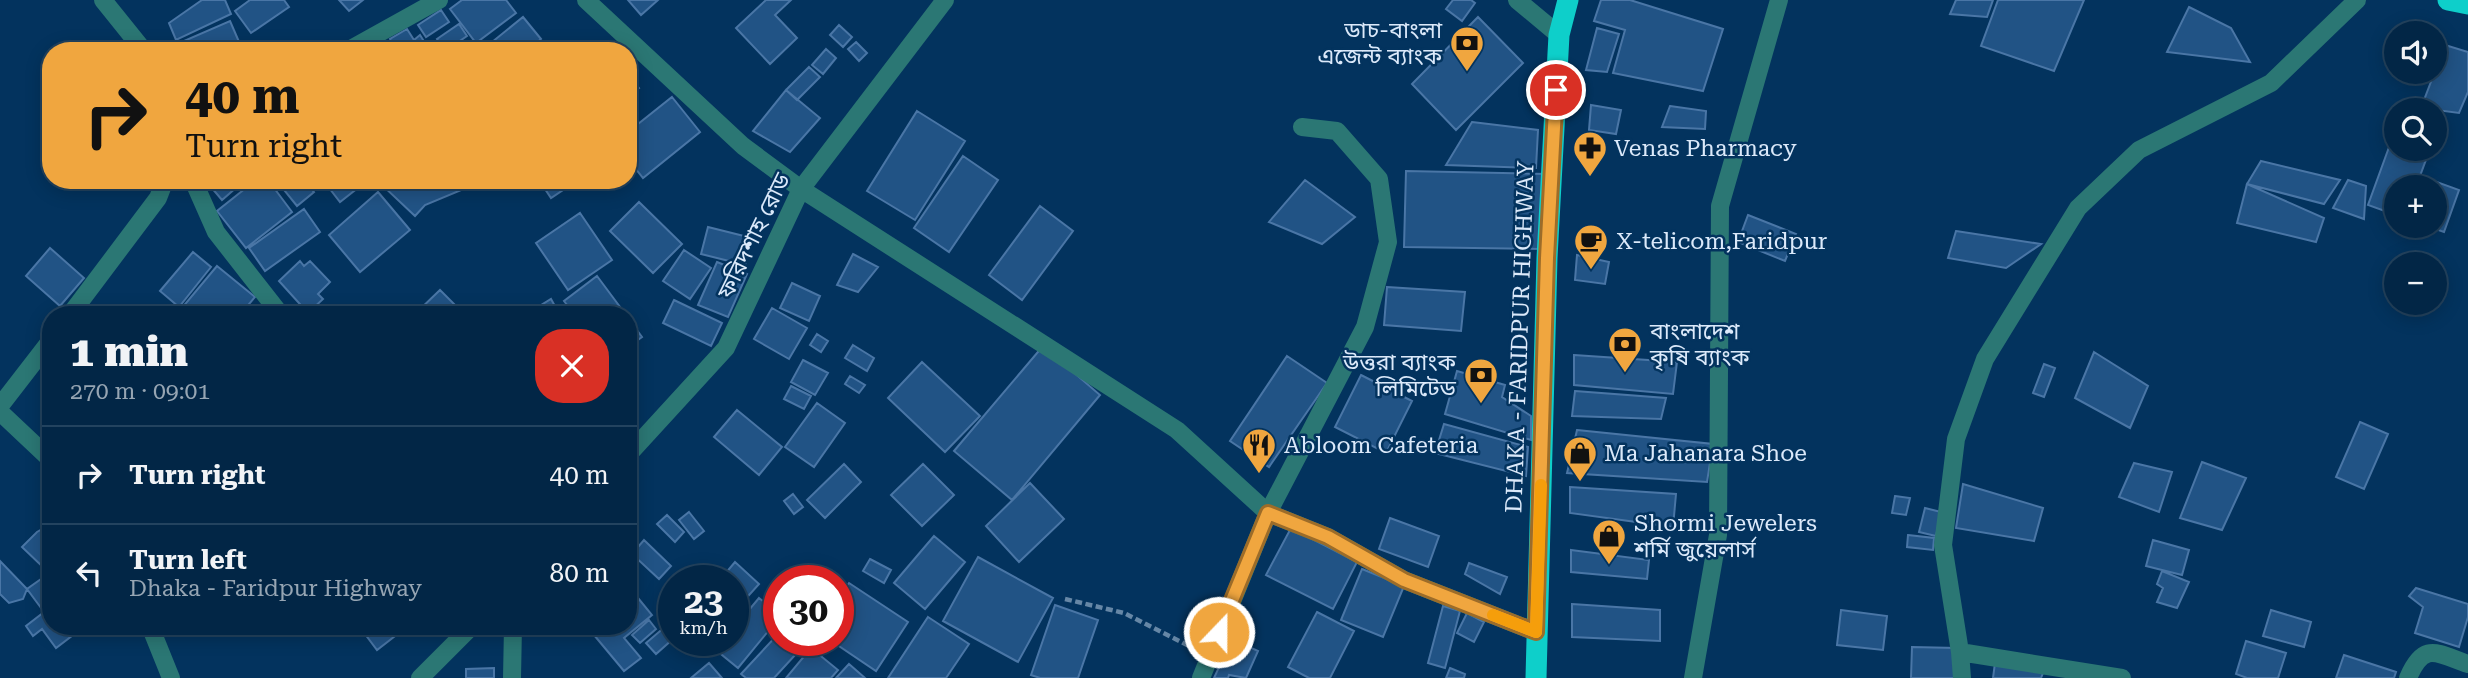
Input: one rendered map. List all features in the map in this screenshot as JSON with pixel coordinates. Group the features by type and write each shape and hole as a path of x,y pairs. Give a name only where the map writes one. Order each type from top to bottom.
{"highway":[{"name":"DHAKA - FARIDPUR HIGHWAY","path":"1536,678 1547,258 1559,35 1568,0"},
{"path":"2448,0 2468,4"}],"street":[{"path":"103,0 137,42"},
{"path":"362,42 439,0"},
{"path":"586,0 631,42"},
{"name":"ফরিদশাহ রোড","path":"637,445 726,348 801,189 945,0"},
{"path":"1517,0 1559,35"},
{"path":"1693,678 1718,536 1720,206 1779,0"},
{"path":"1962,678 1943,545 1956,439 1985,359 2078,208 2139,150 2271,83 2357,0"},
{"path":"637,47 743,146 801,189 1177,430 1268,513 1328,537 1404,580 1536,632"},
{"path":"1201,678 1268,513 1365,327 1388,242 1379,179 1337,131 1302,127"},
{"path":"77,306 159,198 162,189"},
{"path":"197,189 216,232 274,306"},
{"path":"0,406 42,352"},
{"path":"0,412 42,452"},
{"path":"154,635 171,678"},
{"path":"420,678 463,635"},
{"path":"512,678 513,635"},
{"path":"1960,652 2122,678"},
{"path":"2408,678 2416,659 2425,653 2437,653 2468,664"}],"path":[{"path":"1065,599 1125,613 1210,656"}],"building":[{"path":"202,0 225,0 231,14 176,40 169,23"},
{"path":"250,0 284,0 289,7 251,33 235,11"},
{"path":"339,0 363,0 349,11"},
{"path":"462,0 506,0 516,13 475,42 450,9"},
{"path":"628,0 658,0 641,15"},
{"path":"766,0 791,0 775,15 797,38 770,64 736,28"},
{"path":"1453,0 1471,0 1475,3 1462,21 1446,9"},
{"path":"1601,0 1630,0 1723,29 1703,91 1613,73 1625,30 1594,21"},
{"path":"1956,0 1993,0 1987,17 1950,14"},
{"path":"1998,0 2084,0 2054,71 1981,46"},
{"path":"2189,7 2231,28 2250,62 2167,52"},
{"path":"441,10 449,22 426,37 418,25"},
{"path":"523,17 541,39 538,42 492,42"},
{"name":"ডাচ-বাংলা এজেন্ট ব্যাংক","path":"1478,17 1523,63 1456,130 1412,84"},
{"path":"230,21 239,42 182,42"},
{"path":"459,24 467,36 458,42 439,42 437,39"},
{"path":"839,25 852,37 843,47 830,35"},
{"path":"1597,28 1619,34 1607,72 1586,70"},
{"path":"407,29 414,40 420,35 424,42 392,42 390,39"},
{"path":"856,42 867,53 859,61 848,49"},
{"path":"2447,46 2468,52 2468,92 2459,113 2447,111 2447,98 2425,98 2430,84 2447,84"},
{"path":"826,49 836,58 823,74 812,65"},
{"path":"809,67 820,77 797,100 786,90"},
{"path":"786,90 820,118 790,152 753,131"},
{"path":"672,97 700,132 643,178 637,170 637,125"},
{"path":"1591,105 1621,110 1616,134 1589,130"},
{"path":"1670,106 1706,111 1705,129 1662,127"},
{"path":"917,111 965,141 915,220 867,191"},
{"path":"1472,122 1538,130 1536,168 1446,165"},
{"path":"963,156 998,180 949,252 914,228"},
{"path":"2261,161 2340,180 2324,204 2247,184"},
{"path":"2384,161 2426,161 2420,175 2384,175 2384,211 2368,205"},
{"path":"1406,171 1547,174 1545,249 1404,247"},
{"path":"1305,180 1355,217 1322,244 1269,222"},
{"path":"2348,180 2366,186 2364,219 2333,208"},
{"path":"2247,184 2324,218 2316,242 2237,223"},
{"path":"2447,186 2459,190 2447,224"},
{"path":"213,189 235,189 222,200"},
{"path":"245,189 275,189 292,212 246,248 217,211"},
{"path":"312,189 314,192 297,206 284,190"},
{"path":"330,189 357,189 340,202"},
{"path":"386,189 464,189 425,205 415,216"},
{"path":"545,189 564,189 551,198"},
{"path":"378,192 410,230 360,272 329,235"},
{"path":"639,202 682,244 653,273 610,231"},
{"path":"1040,206 1073,231 1022,300 989,275"},
{"path":"304,209 320,232 265,271 249,248"},
{"path":"580,213 612,260 568,290 536,243"},
{"path":"1748,215 1796,234 1785,261 1738,242"},
{"path":"708,227 752,238 745,265 701,254"},
{"path":"1956,231 2041,244 2006,268 1948,258"},
{"path":"50,248 84,278 60,306 26,276"},
{"path":"684,250 711,268 690,299 663,281"},
{"path":"193,252 211,267 180,306 160,291"},
{"path":"853,254 878,267 858,292 837,285"},
{"name":"X-telicom,Faridpur","path":"1577,255 1609,262 1605,284 1575,280"},
{"path":"300,261 304,266 310,261 330,282 318,294 323,299 316,306 302,306 279,281"},
{"path":"717,262 747,274 728,317 698,305"},
{"path":"217,266 255,297 248,306 184,306"},
{"path":"597,276 619,306 568,306 564,301"},
{"path":"792,283 820,296 809,321 780,308"},
{"path":"1387,287 1465,292 1461,331 1384,325"},
{"path":"440,290 456,306 423,306"},
{"path":"551,299 555,306 540,306"},
{"path":"674,300 722,323 711,346 663,323"},
{"path":"772,308 807,328 789,359 754,339"},
{"path":"817,334 828,341 821,352 810,345"},
{"path":"853,345 874,358 867,371 845,358"},
{"path":"1043,346 1100,395 1012,500 954,451"},
{"path":"2094,352 2148,386 2130,428 2075,398"},
{"name":"বাংলাদেশ কৃষি ব্যাংক","path":"1574,355 1677,362 1673,394 1574,385"},
{"path":"1287,356 1327,383 1269,467 1230,441"},
{"path":"803,360 828,373 815,395 791,382"},
{"path":"922,362 980,416 945,452 888,398"},
{"path":"2044,364 2055,368 2044,397 2033,393"},
{"name":"উত্তরা ব্যাংক লিমিটেড","path":"1457,371 1505,385 1502,397 1531,416 1531,440 1445,414"},
{"path":"1361,375 1412,401 1386,453 1335,427"},
{"path":"850,376 865,385 859,393 845,384"},
{"path":"791,386 811,396 804,409 784,399"},
{"path":"1575,391 1666,398 1661,419 1572,416"},
{"path":"817,403 845,423 814,467 785,447"},
{"path":"737,410 782,447 759,475 714,437"},
{"path":"2360,422 2388,434 2364,489 2336,477"},
{"path":"1444,424 1528,447 1526,476 1435,453"},
{"path":"1577,430 1713,444 1707,482 1567,473"},
{"path":"2202,462 2246,478 2222,530 2180,518"},
{"path":"2134,463 2172,472 2159,512 2119,497"},
{"path":"844,464 861,482 825,518 807,500"},
{"path":"923,464 954,495 922,526 891,495"},
{"path":"1030,483 1064,519 1019,562 986,526"},
{"path":"1963,484 2043,508 2034,541 1956,528"},
{"path":"1570,487 1676,494 1673,527 1570,513"},
{"path":"793,494 803,507 794,514 784,501"},
{"path":"1895,496 1910,498 1906,515 1892,513"},
{"path":"1925,508 1941,512 1936,536 1919,532"},
{"path":"689,512 704,531 694,539 679,520"},
{"path":"667,515 684,532 675,542 657,524"},
{"path":"1390,518 1439,536 1428,567 1379,549"},
{"path":"1291,528 1357,562 1333,609 1266,575"},
{"path":"42,529 42,566 22,547"},
{"path":"1908,535 1934,538 1933,550 1907,547"},
{"path":"934,536 965,562 925,609 894,583"},
{"path":"644,540 670,565 658,565 658,578 637,559 637,548"},
{"path":"2153,540 2189,550 2182,575 2146,566"},
{"name":"Shormi Jewelers শর্মি জুয়েলার্স","path":"1571,550 1649,560 1647,579 1571,572"},
{"path":"978,557 1053,598 1018,662 943,621"},
{"path":"870,559 891,570 884,583 863,571"},
{"path":"0,561 27,589 23,599 9,603 0,594"},
{"path":"1469,563 1507,577 1500,594 1465,574"},
{"path":"1362,569 1404,586 1383,637 1341,620"},
{"path":"2162,571 2189,582 2177,608 2157,602 2163,588 2157,584"},
{"path":"749,575 759,584 749,595"},
{"path":"42,578 42,609 27,589"},
{"path":"854,586 908,622 876,671 854,656"},
{"path":"2416,588 2468,604 2468,617 2459,647 2415,633 2423,607 2409,596"},
{"path":"759,598 763,601 763,638 749,655 749,610"},
{"path":"637,599 652,615 637,627"},
{"path":"1572,604 1660,610 1660,641 1572,637"},
{"path":"1055,605 1098,620 1078,678 1040,678 1031,675"},
{"path":"1443,606 1460,611 1445,668 1428,663"},
{"path":"1841,610 1887,616 1883,650 1837,645"},
{"path":"2271,610 2311,622 2304,647 2263,636"},
{"path":"1317,612 1354,631 1330,678 1309,678 1288,667"},
{"path":"1467,613 1484,622 1474,642 1457,633"},
{"path":"42,614 42,629 33,636 26,626"},
{"path":"928,617 969,644 946,678 888,678"},
{"path":"649,620 656,629 640,643 632,635 637,635 637,631"},
{"path":"658,633 656,654 646,643"},
{"path":"46,635 73,635 56,648"},
{"path":"366,635 396,635 377,650"},
{"path":"594,635 628,635 624,638 641,658 624,671"},
{"path":"1232,639 1258,651 1246,678 1229,675 1228,678 1214,678"},
{"path":"2246,641 2286,653 2278,678 2247,678 2236,674"},
{"path":"1912,647 1957,648 1955,678 1911,678"},
{"path":"763,650 763,656 794,656 774,678 746,678 741,674"},
{"path":"2344,655 2396,672 2394,678 2336,678"},
{"path":"723,656 748,656 738,668"},
{"path":"804,656 821,656 838,670 831,678 786,678"},
{"path":"709,663 722,678 691,678"},
{"path":"1995,663 2043,673 2041,678 1993,678"},
{"path":"849,664 865,678 836,678"},
{"path":"494,668 494,678 466,678 466,669"},
{"path":"1450,668 1465,674 1464,678 1446,678"}],"slow traffic":[{"path":"1493,615 1536,632 1541,485"}],"place":[{"name":"ডাচ-বাংলা এজেন্ট ব্যাংক","path":"1467,73"},
{"name":"Venas Pharmacy","path":"1590,178"},
{"name":"X-telicom,Faridpur","path":"1591,271"},
{"name":"বাংলাদেশ কৃষি ব্যাংক","path":"1625,374"},
{"name":"উত্তরা ব্যাংক লিমিটেড","path":"1481,405"},
{"name":"Abloom Cafeteria","path":"1259,475"},
{"name":"Ma Jahanara Shoe","path":"1580,483"},
{"name":"Shormi Jewelers শর্মি জুয়েলার্স","path":"1609,566"}],"route":[{"path":"1219,632 1268,513 1328,537 1404,580 1536,632 1547,258 1556,90"}]}
